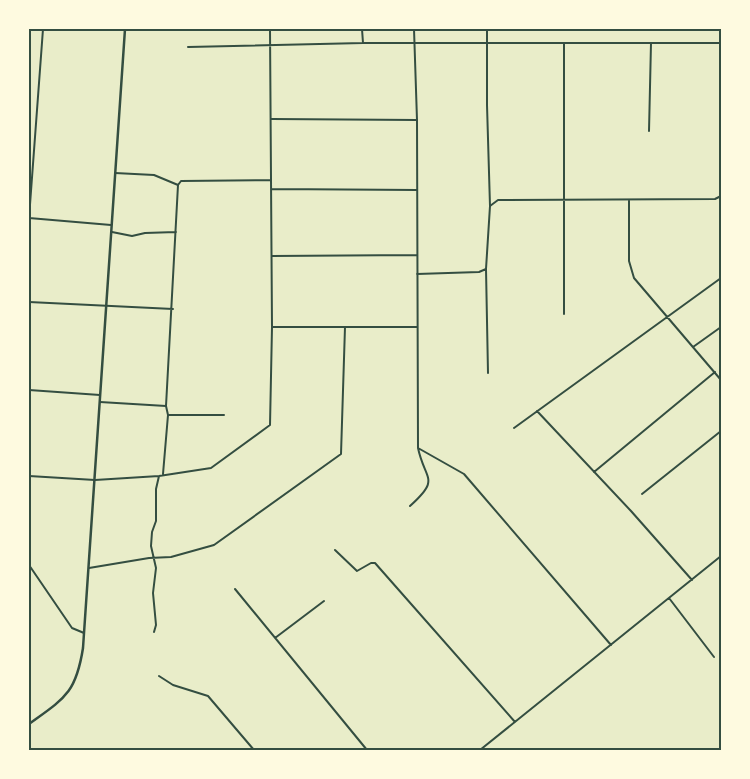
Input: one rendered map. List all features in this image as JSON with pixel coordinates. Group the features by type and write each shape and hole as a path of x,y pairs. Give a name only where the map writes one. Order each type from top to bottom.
{"street":[{"path":"43,29 29,218 111,225"},
{"path":"29,724 58,703 76,682 79,673 89,568 125,29"},
{"path":"29,476 94,480 159,476 215,467 270,425 272,47 270,29"},
{"path":"362,29 363,43"},
{"path":"410,506 423,494 429,484 429,478 418,448 417,120 414,29"},
{"path":"487,29 490,206 486,269 488,373"},
{"path":"188,47 272,47 363,43 721,43"},
{"path":"564,43 564,314"},
{"path":"649,131 651,43"},
{"path":"271,119 417,120"},
{"path":"115,174 154,175 178,185"},
{"path":"163,475 168,415 166,406 173,309 178,185 181,181 271,180"},
{"path":"271,189 417,190"},
{"path":"490,206 498,200 714,199 721,196"},
{"path":"629,200 630,270 637,283 721,380"},
{"path":"111,232 133,236 145,233 176,232"},
{"path":"271,256 417,255"},
{"path":"417,274 479,272 486,269"},
{"path":"514,428 721,278"},
{"path":"29,302 173,309"},
{"path":"272,327 417,327"},
{"path":"89,568 182,555 219,543 341,454 346,327"},
{"path":"693,347 721,327"},
{"path":"594,472 715,372"},
{"path":"29,390 100,395"},
{"path":"100,402 166,406"},
{"path":"537,411 692,580"},
{"path":"168,415 224,415"},
{"path":"642,494 721,431"},
{"path":"418,448 464,474 611,645"},
{"path":"154,632 153,593 156,572 152,539 156,521 156,489 159,476"},
{"path":"335,550 356,571 371,563 375,563 515,722"},
{"path":"480,750 721,556"},
{"path":"29,565 72,628 84,633"},
{"path":"235,589 367,750"},
{"path":"669,598 714,657"},
{"path":"275,638 324,601"},
{"path":"159,676 173,685 208,696 254,750"}]}
